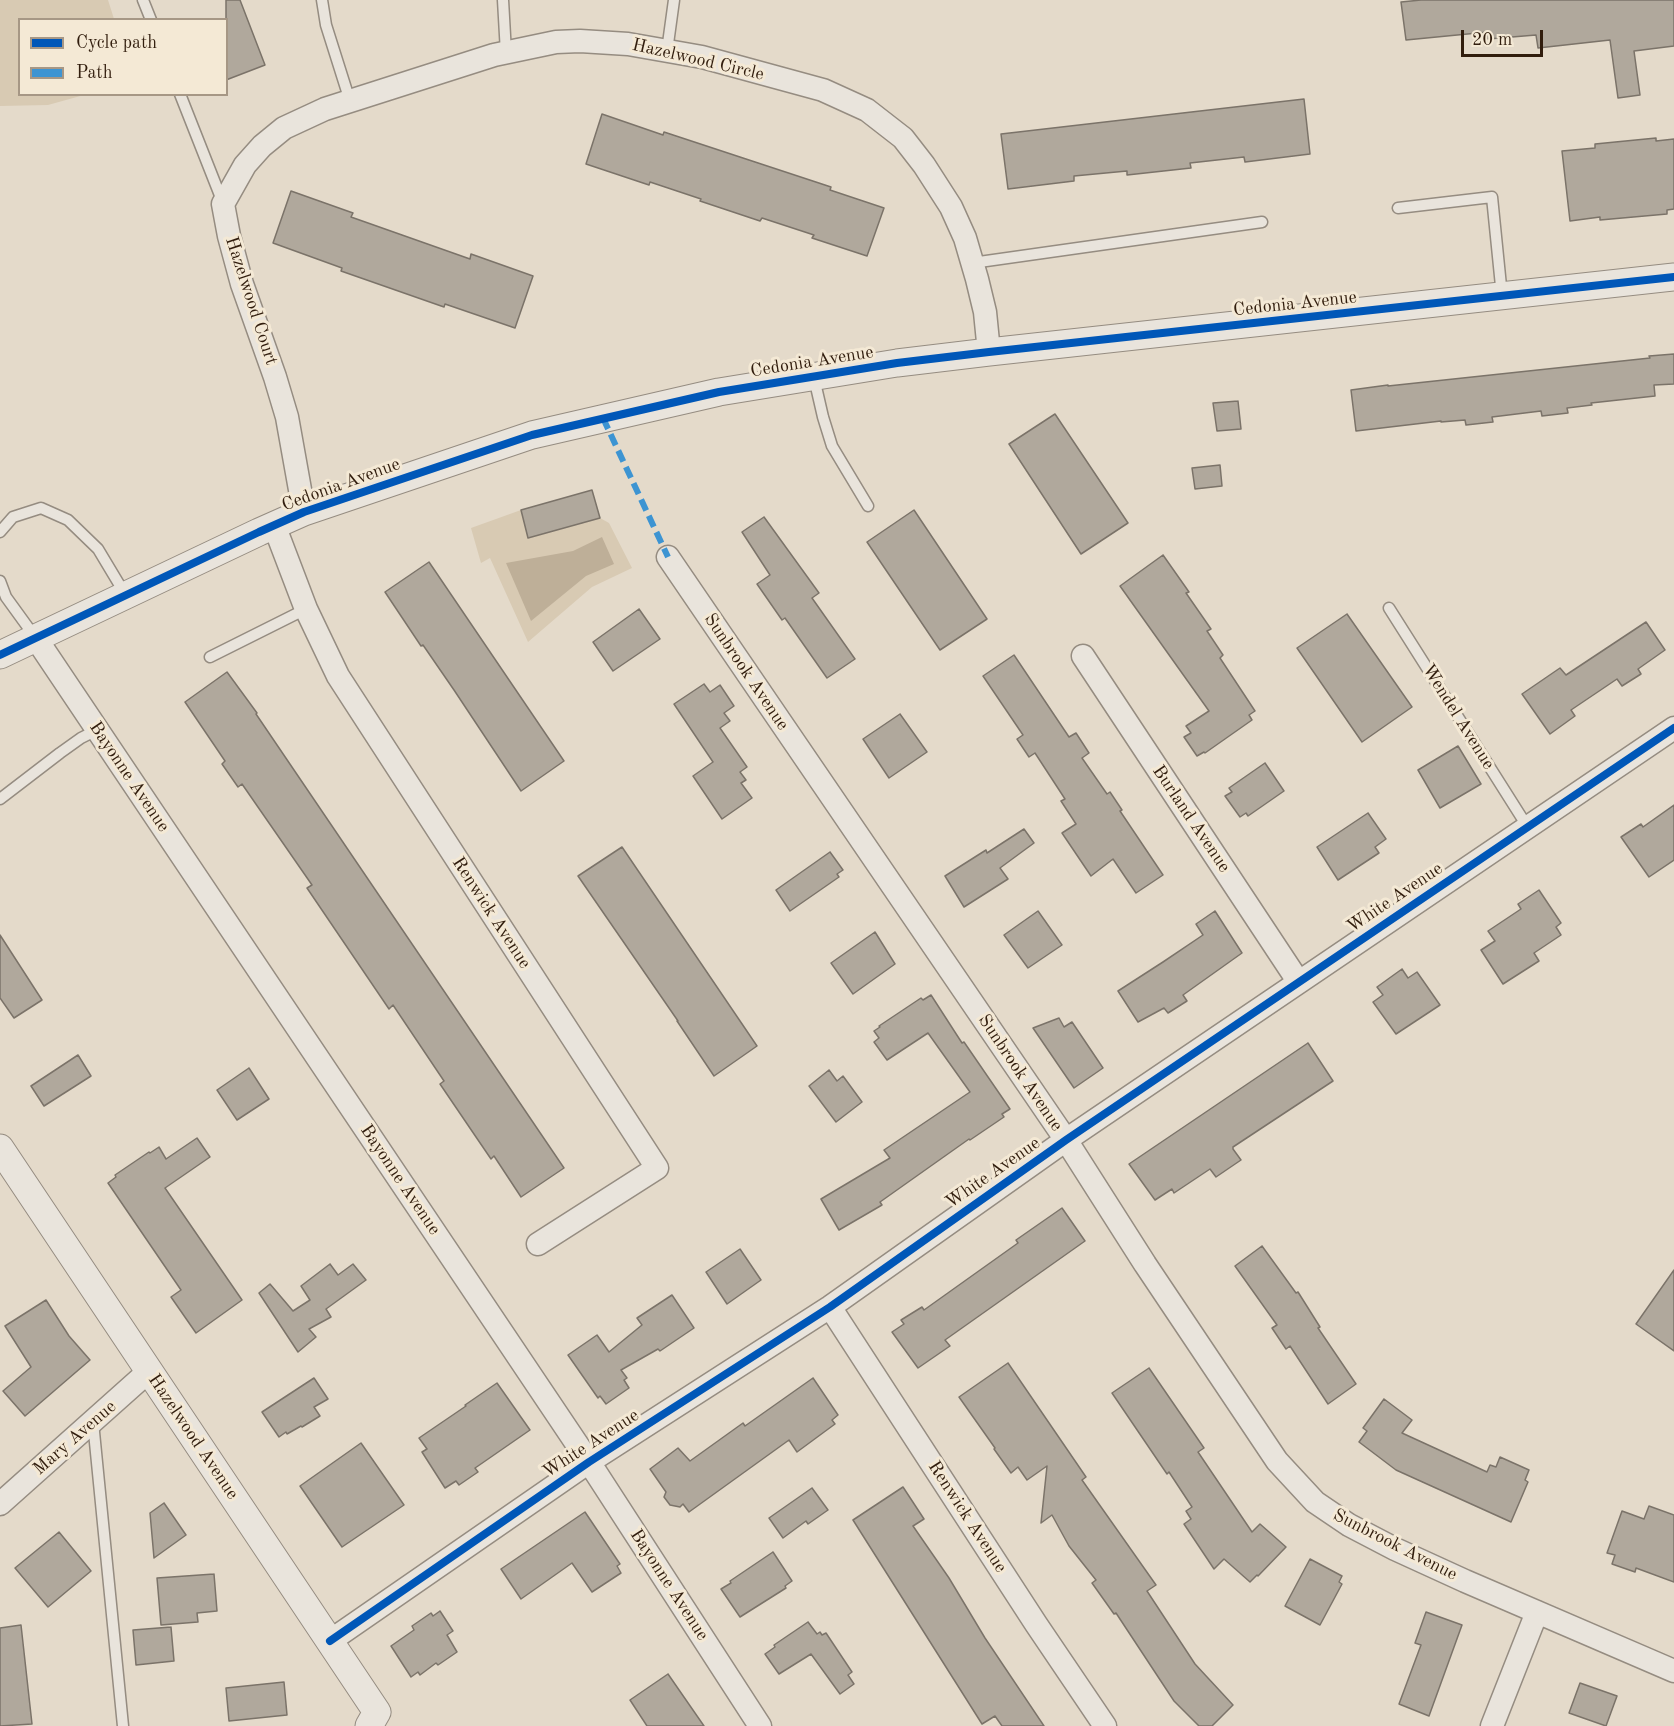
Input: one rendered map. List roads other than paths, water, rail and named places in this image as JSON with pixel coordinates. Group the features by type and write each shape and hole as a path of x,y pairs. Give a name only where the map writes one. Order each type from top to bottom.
{"street":[{"name":"Hazelwood Circle","path":"223,204 245,165 262,146 284,128 326,109 506,52 555,42 580,40 628,44 702,57 823,90 867,110 903,138 924,165 951,207 965,238 985,312 989,351"},
{"name":"Hazelwood Court","path":"223,204 242,284 287,417 304,512"},
{"name":"Cedonia Avenue","path":"0,655 304,512 532,435 719,392 989,351 1674,277"},
{"name":"Renwick Avenue","path":"274,525 306,609 338,676 657,1168 538,1244"},
{"name":"Sunbrook Avenue","path":"668,557 1066,1140 1145,1264 1277,1461 1315,1502 1349,1526 1395,1549 1674,1671"},
{"name":"Bayonne Avenue","path":"35,637 589,1462 760,1726"},
{"name":"Burland Avenue","path":"1083,656 1298,981"},
{"name":"White Avenue","path":"330,1641 589,1462 830,1307 1066,1140 1674,728"},
{"name":"Hazelwood Avenue","path":"0,1148 330,1641 378,1721"},
{"name":"Renwick Avenue","path":"830,1307 1105,1726"},
{"name":"Mary Avenue","path":"0,1504 149,1371"},
{"path":"1492,1726 1537,1612"}],"lane":[{"path":"143,0 150,18"},
{"path":"322,0 326,25 350,101"},
{"path":"503,0 506,52"},
{"path":"667,51 674,0"},
{"name":"Hazelwood Court","path":"181,96 223,204"},
{"path":"1398,208 1491,197 1503,296"},
{"path":"972,263 1262,222"},
{"path":"814,376 832,446 868,506"},
{"path":"0,532 12,517 41,508 68,520 98,549 126,594"},
{"path":"0,581 6,597 35,637"},
{"name":"Wendel Avenue","path":"1389,608 1527,826"},
{"path":"210,657 306,609"},
{"path":"0,799 81,738 97,730"},
{"path":"93,1422 123,1726"}]}
